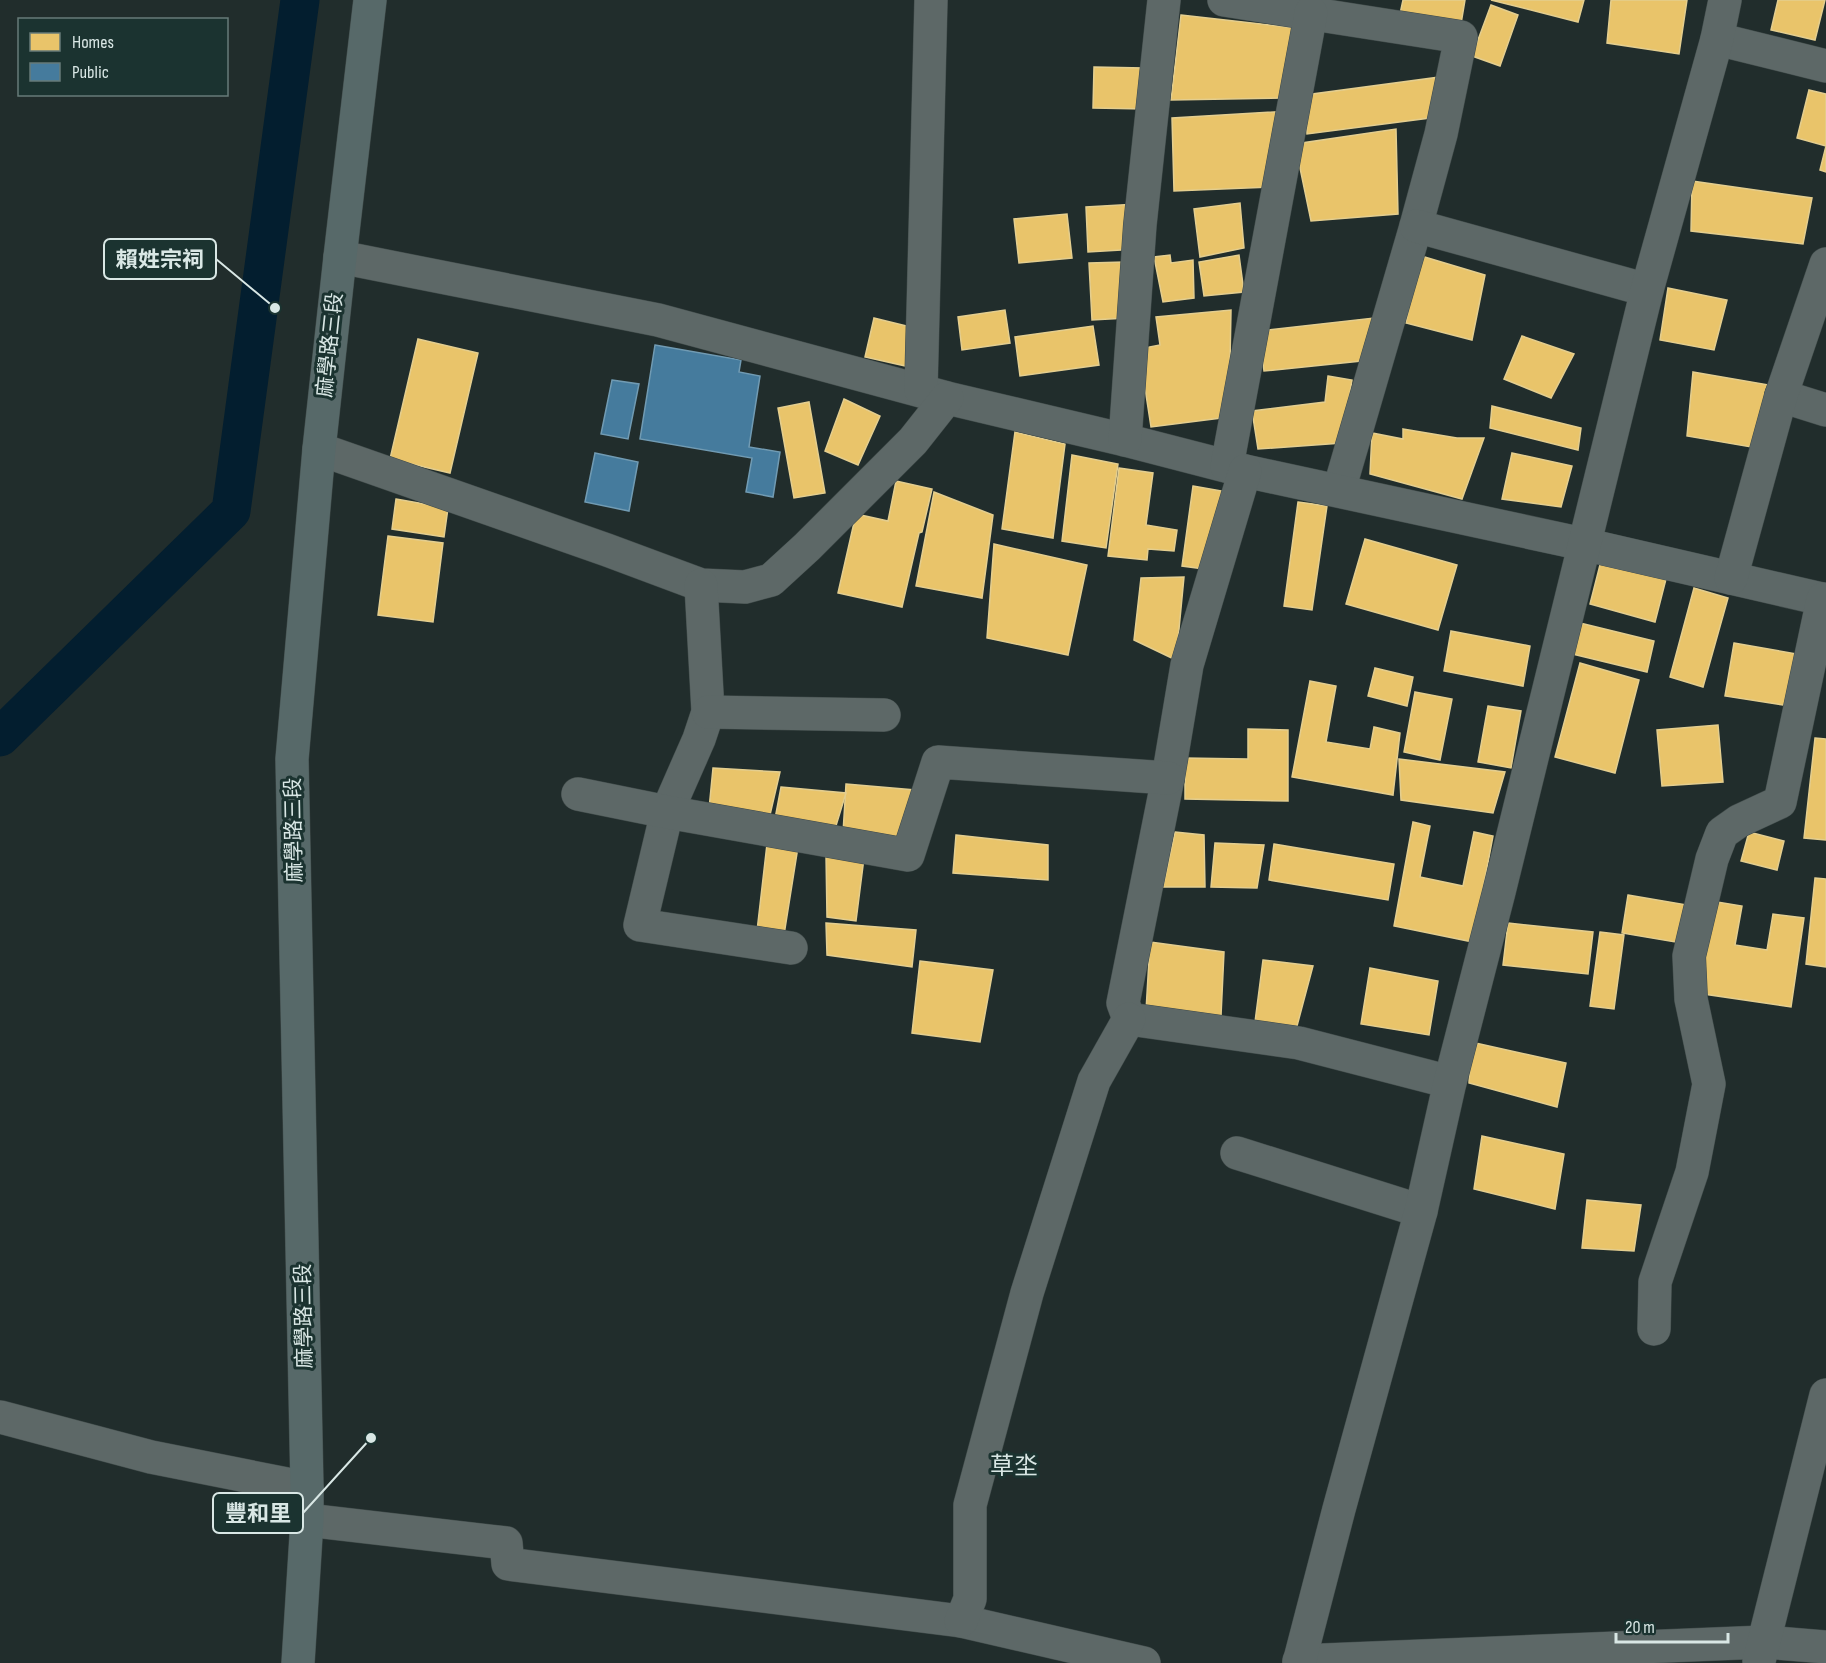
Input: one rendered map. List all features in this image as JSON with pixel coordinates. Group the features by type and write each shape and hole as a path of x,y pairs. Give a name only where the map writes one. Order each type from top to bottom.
{"main road":[{"name":"麻學路三段","path":"298,1663 307,1504 292,759 319,449 370,0"}],"lane":[{"path":"319,449 701,585 745,587 771,580 913,441 934,394 932,0"},
{"path":"1125,440 1140,225 1164,0"},
{"path":"1224,0 1461,37 1441,134 1339,490"},
{"path":"1725,0 1717,39 1647,290 1583,544 1499,892 1450,1082 1421,1211 1299,1662 1762,1652 1826,1647"},
{"path":"1129,1018 1123,1003 1168,778 1187,664 1236,469 1311,13"},
{"path":"1717,39 1826,66"},
{"path":"1416,226 1647,290"},
{"path":"340,257 658,320 934,394 1236,469 1825,599 1780,802 1739,821 1722,833 1712,859 1689,956 1691,999 1709,1084 1692,1172 1655,1282 1654,1329"},
{"path":"1731,578 1781,396 1825,268"},
{"path":"1781,396 1826,410"},
{"path":"701,585 708,712 699,739 667,812 640,925 791,948"},
{"path":"708,712 884,715"},
{"path":"578,794 908,855 938,762 1168,778"},
{"path":"1129,1018 1299,1043 1450,1082"},
{"path":"961,1621 970,1599 970,1505 1027,1293 1094,1081 1129,1018"},
{"path":"1236,1153 1421,1211"},
{"path":"1762,1652 1826,1395"},
{"path":"0,1417 151,1457 307,1504 506,1543 508,1564 961,1621 1144,1663"}],"building: Homes":[{"path":"1403,0 1465,0 1461,24 1400,14"},
{"path":"1491,0 1584,0 1578,22"},
{"path":"1611,0 1687,0 1679,54 1607,43"},
{"path":"1778,0 1825,0 1815,40 1771,30"},
{"path":"1491,5 1518,15 1500,66 1472,56"},
{"path":"1181,15 1296,28 1283,98 1171,100"},
{"path":"1094,67 1144,68 1144,109 1093,108"},
{"path":"1440,77 1430,118 1307,134 1305,95"},
{"path":"1809,90 1826,94 1826,146 1797,138"},
{"path":"1289,111 1271,187 1174,191 1172,118"},
{"path":"1396,129 1398,214 1311,221 1295,144"},
{"path":"1826,146 1826,172 1820,170"},
{"path":"1692,181 1812,198 1803,244 1691,231"},
{"path":"1240,203 1244,248 1200,257 1194,209"},
{"path":"1137,204 1138,249 1088,252 1086,207"},
{"path":"1067,214 1072,258 1019,263 1014,219"},
{"path":"1170,255 1171,263 1193,260 1194,298 1163,302 1154,257"},
{"path":"1239,255 1244,292 1204,296 1199,262"},
{"path":"1418,255 1485,275 1472,340 1406,323"},
{"path":"1124,262 1127,318 1092,320 1089,263"},
{"path":"1668,288 1727,300 1714,350 1660,340"},
{"path":"1005,310 1010,343 962,350 958,317"},
{"path":"1231,310 1229,417 1151,427 1139,349 1160,345 1156,317"},
{"path":"874,318 919,329 910,367 865,357"},
{"path":"1374,318 1371,360 1264,371 1259,331"},
{"path":"1093,326 1099,365 1020,376 1015,337"},
{"path":"1522,336 1574,354 1551,398 1504,379"},
{"path":"418,339 478,353 450,473 390,459"},
{"path":"1693,372 1769,385 1757,448 1687,436"},
{"path":"1328,376 1352,380 1342,443 1258,449 1252,411 1325,402"},
{"path":"844,399 880,416 858,465 825,451"},
{"path":"809,402 825,493 794,498 778,408"},
{"path":"1492,406 1581,428 1578,450 1490,428"},
{"path":"1403,429 1457,438 1484,438 1462,499 1370,474 1372,433 1403,439"},
{"path":"1015,432 1065,444 1053,538 1002,529"},
{"path":"1512,453 1572,466 1561,507 1502,499"},
{"path":"1072,455 1118,464 1106,548 1062,541"},
{"path":"1119,468 1153,473 1146,525 1177,530 1174,551 1148,549 1147,560 1108,556"},
{"path":"896,481 932,489 902,607 838,593 856,514 888,521"},
{"path":"1193,486 1222,491 1211,570 1182,566"},
{"path":"934,492 993,515 982,598 916,586"},
{"path":"396,499 448,508 444,537 392,529"},
{"path":"1298,502 1327,506 1312,610 1284,606"},
{"path":"388,536 443,543 433,622 378,615"},
{"path":"1365,539 1457,565 1438,630 1346,604"},
{"path":"994,544 1087,565 1068,655 987,638"},
{"path":"1601,561 1666,579 1655,622 1590,604"},
{"path":"1184,577 1176,660 1134,640 1141,578"},
{"path":"1694,588 1728,598 1703,687 1670,677"},
{"path":"1576,622 1654,641 1647,672 1568,653"},
{"path":"1451,631 1530,646 1523,686 1444,671"},
{"path":"1734,643 1797,654 1789,706 1725,696"},
{"path":"1580,663 1639,680 1615,773 1555,757"},
{"path":"1375,668 1413,677 1407,706 1368,696"},
{"path":"1310,681 1336,686 1326,742 1370,749 1374,727 1400,733 1393,795 1292,777"},
{"path":"1415,692 1452,699 1440,760 1404,752"},
{"path":"1488,706 1521,711 1511,768 1478,762"},
{"path":"1718,725 1723,782 1662,786 1657,730"},
{"path":"1248,729 1288,730 1288,801 1185,799 1185,758 1248,759"},
{"path":"1815,738 1826,739 1826,840 1804,838"},
{"path":"1399,759 1505,772 1493,813 1401,800"},
{"path":"713,768 780,772 770,815 709,809"},
{"path":"846,784 915,790 905,842 843,833"},
{"path":"781,787 846,793 835,829 774,824"},
{"path":"1413,822 1430,826 1420,877 1463,886 1474,832 1493,836 1473,942 1394,926"},
{"path":"1175,832 1204,835 1205,887 1163,887"},
{"path":"1749,832 1784,841 1777,870 1741,861"},
{"path":"956,835 1048,845 1048,880 953,873"},
{"path":"1215,843 1264,845 1257,888 1211,887"},
{"path":"767,844 798,847 784,935 757,931"},
{"path":"1274,844 1394,864 1388,900 1269,880"},
{"path":"826,855 864,858 856,921 827,917"},
{"path":"1815,878 1826,879 1826,967 1806,964"},
{"path":"1628,895 1693,906 1687,944 1622,933"},
{"path":"1705,900 1742,906 1735,945 1767,950 1773,914 1804,918 1791,1007 1690,992"},
{"path":"826,923 916,930 912,967 827,955"},
{"path":"1508,923 1593,932 1588,974 1503,965"},
{"path":"1600,932 1624,935 1614,1009 1590,1006"},
{"path":"1150,942 1224,952 1221,1016 1146,1011"},
{"path":"1263,960 1313,966 1297,1026 1255,1022"},
{"path":"920,961 993,970 980,1042 912,1033"},
{"path":"1370,968 1438,981 1429,1035 1361,1024"},
{"path":"1471,1042 1566,1063 1557,1107 1469,1083"},
{"path":"1482,1136 1564,1154 1555,1209 1474,1189"},
{"path":"1587,1200 1641,1205 1634,1251 1582,1248"}],"building: Public":[{"path":"655,345 741,360 739,372 760,376 749,447 780,452 773,497 746,492 752,458 640,439"},
{"path":"612,380 639,384 628,439 601,434"},
{"path":"595,453 638,462 629,511 585,502"}],"waterway":[{"path":"0,737 231,511 300,0"}],"place":[{"name":"賴姓宗祠","path":"275,308"},
{"name":"豐和里","path":"371,1438"}],"district":[{"name":"草坔","path":"1014,1466"}]}
